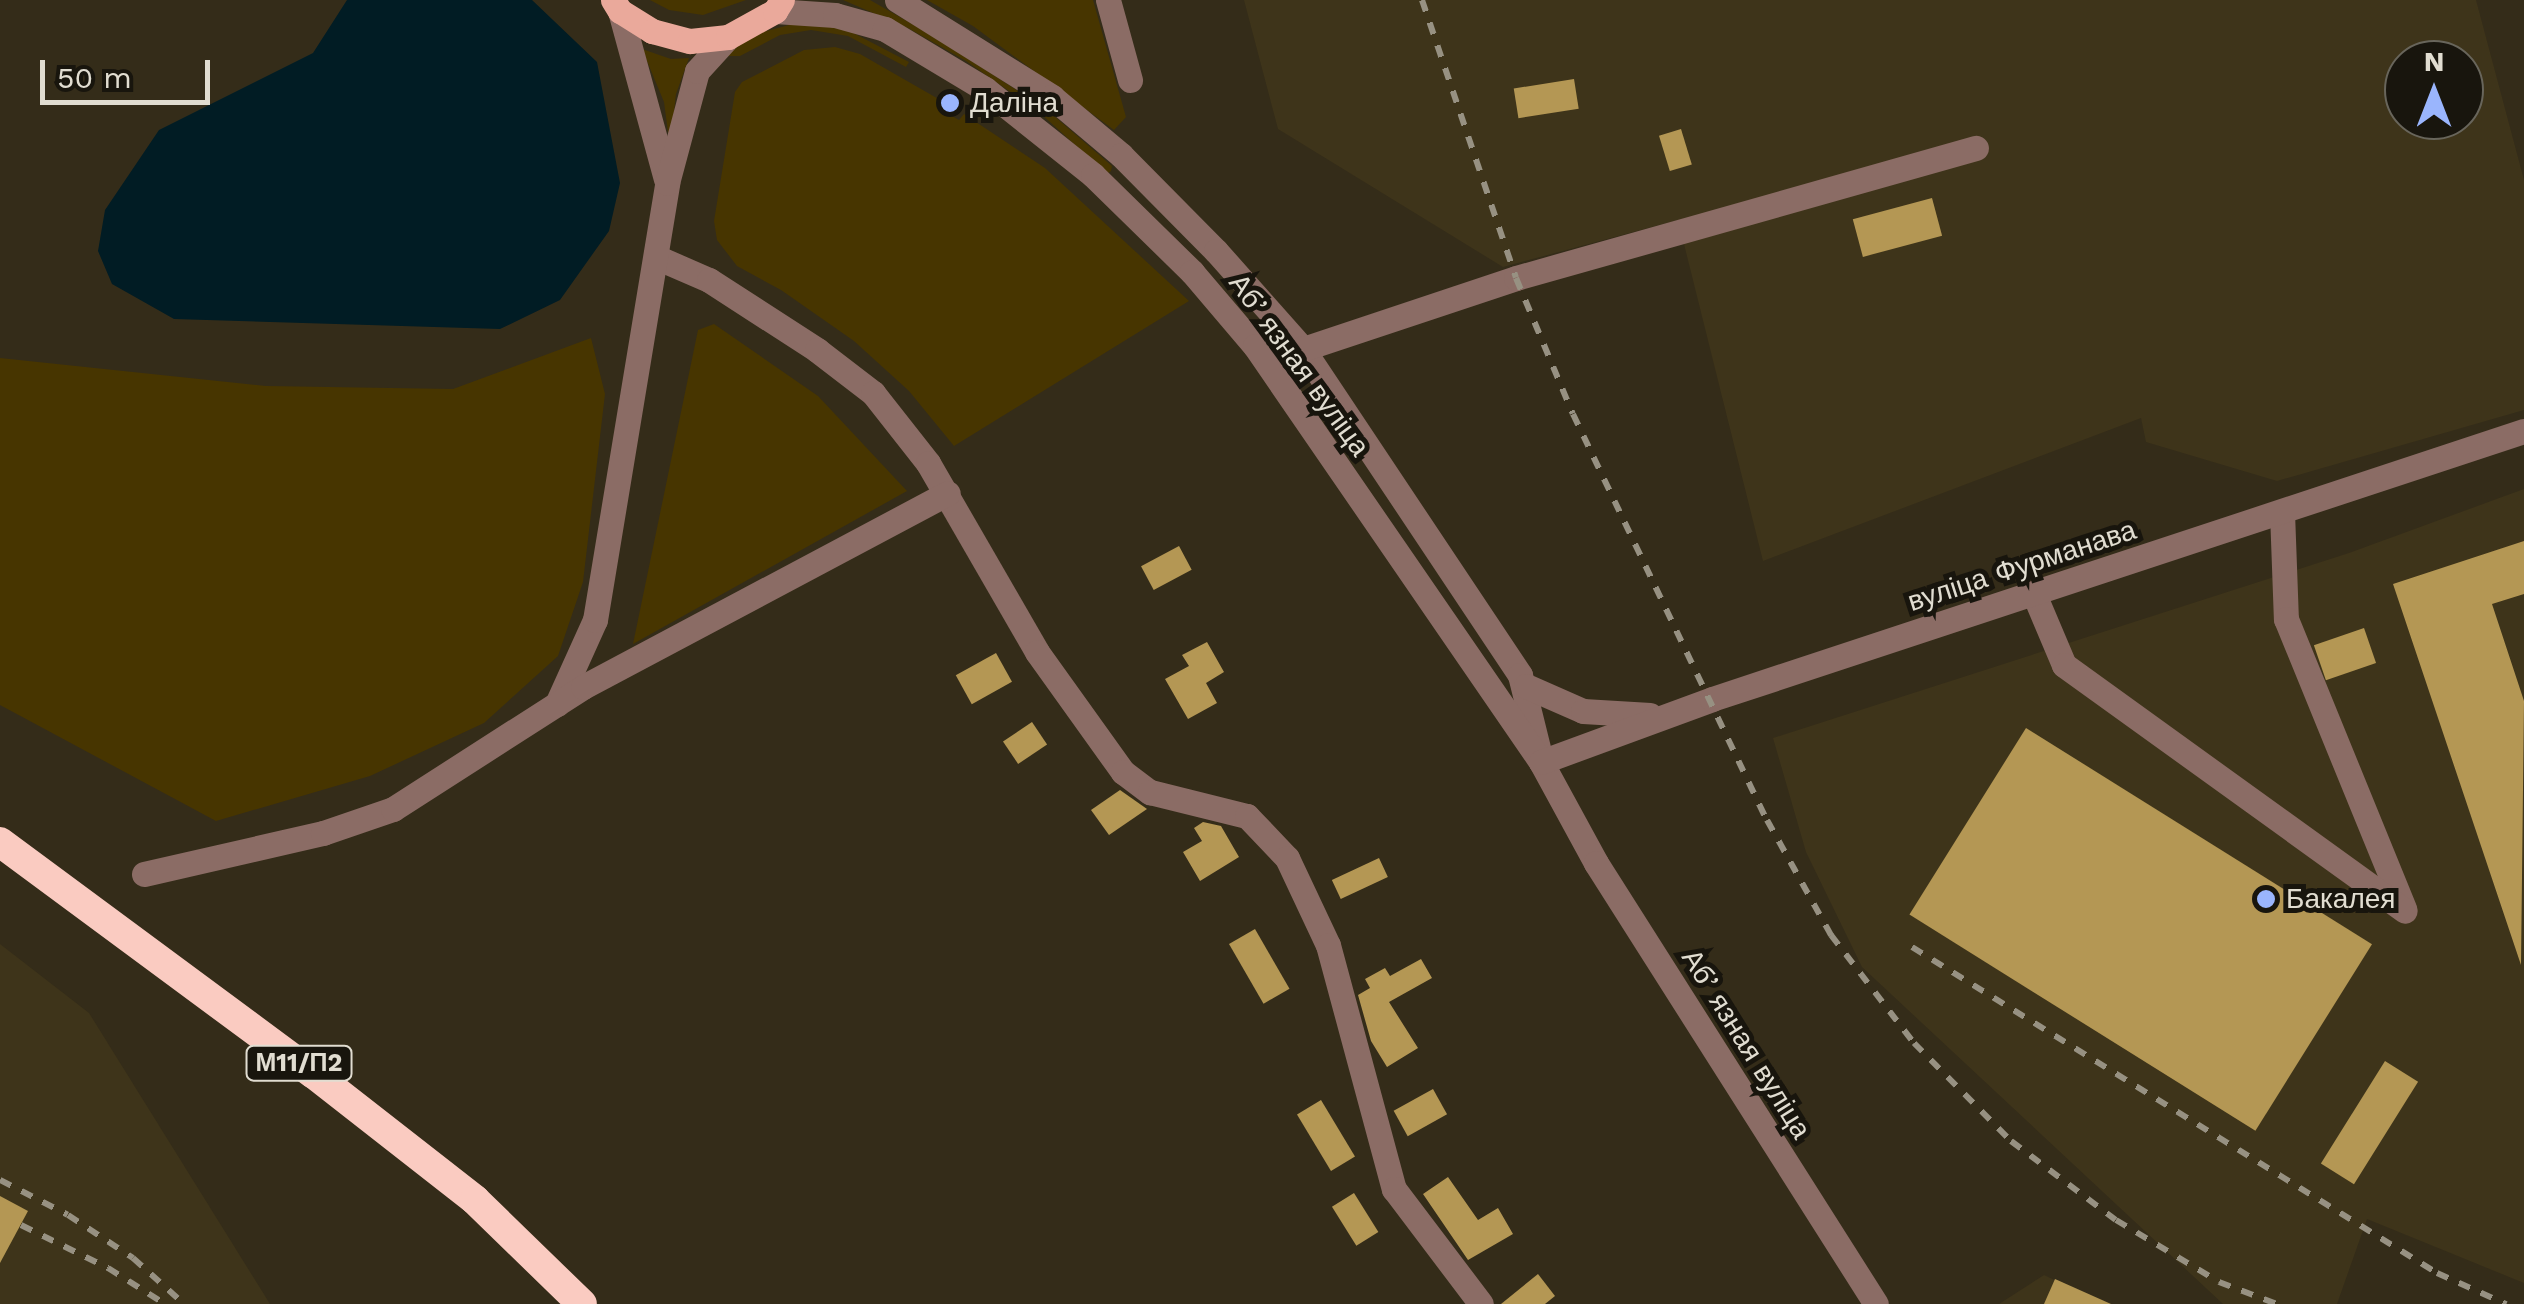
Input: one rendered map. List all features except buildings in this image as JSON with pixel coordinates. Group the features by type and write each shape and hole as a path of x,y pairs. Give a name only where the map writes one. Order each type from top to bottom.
{"highway":[{"name":"М11/П2","path":"0,842 314,1074 475,1200 582,1304"}],"main road":[{"name":"Абʼязная вуліца","path":"617,5 652,31 690,40 728,37 778,6"}],"street":[{"name":"Абʼязная вуліца","path":"897,0 1052,97 1121,155 1302,348 1526,686 1541,762"},
{"path":"1108,0 1130,80"},
{"path":"617,5 667,183"},
{"name":"Абʼязная вуліца","path":"778,6 835,15 885,29 984,90 1107,188 1192,272 1268,364 1541,762 1596,863 1876,1304"},
{"path":"554,708 595,620 667,183 696,72 728,37"},
{"path":"1268,364 1302,348 1516,278 1976,148"},
{"path":"656,258 709,280 817,350 873,393 948,493 1037,652 1122,772 1150,792 1247,816 1288,858 1328,945 1394,1189 1480,1304"},
{"name":"вуліца Фурманава","path":"1541,762 1665,716 2524,431"},
{"path":"144,874 289,842 393,809 584,688 948,493"},
{"path":"2034,594 2064,665 2404,911 2286,619 2282,512"},
{"path":"1526,686 1583,711 1665,716"}],"shaded area":[{"path":"650,0 746,0 703,15 669,10"},
{"path":"843,0 870,0 933,36 1046,109 1112,166 1111,171 1107,174 1039,112 966,61 908,28"},
{"path":"927,0 1093,0 1126,117 1114,130 973,26"},
{"path":"1244,0 2476,0 2524,180 2524,410 2277,481 2146,442 2141,418 1763,561 1678,220 1503,267 1278,129"},
{"path":"800,22 838,25 909,62 906,67 848,36 811,30 780,35 740,56 725,56 755,34"},
{"path":"835,47 860,54 942,101 940,109 959,120 964,114 1045,168 1189,301 954,446 909,391 854,341 781,290 737,266 717,240 714,221 735,92 742,82 804,50"},
{"path":"642,49 671,59 689,58 676,94 670,147 664,102"},
{"path":"714,324 818,396 907,491 633,644 698,330"},
{"path":"591,338 605,394 583,582 558,656 484,723 370,776 216,821 0,705 0,358 266,386 453,389"},
{"path":"2524,489 2524,1283 2367,1219 2337,1304 2223,1304 1862,967 1806,852 1773,738 2349,553"},
{"path":"0,944 89,1013 270,1304 0,1304"},
{"path":"2044,1275 2104,1304 1999,1304"}],"water":[{"path":"347,0 532,0 597,62 620,183 609,231 560,300 500,329 174,319 112,284 98,251 105,210 159,130 313,53"}],"railway":[{"path":"1422,0 1516,278 1573,414 1767,820 1831,935 1914,1043 2011,1141 2116,1220 2219,1282 2277,1304"},
{"path":"1912,947 2437,1273 2506,1304"},
{"path":"0,1180 68,1215 133,1258 184,1304"},
{"path":"21,1225 108,1268 165,1304"}],"place":[{"name":"Даліна","path":"950,103"},
{"name":"Бакалея","path":"2266,899"}]}
